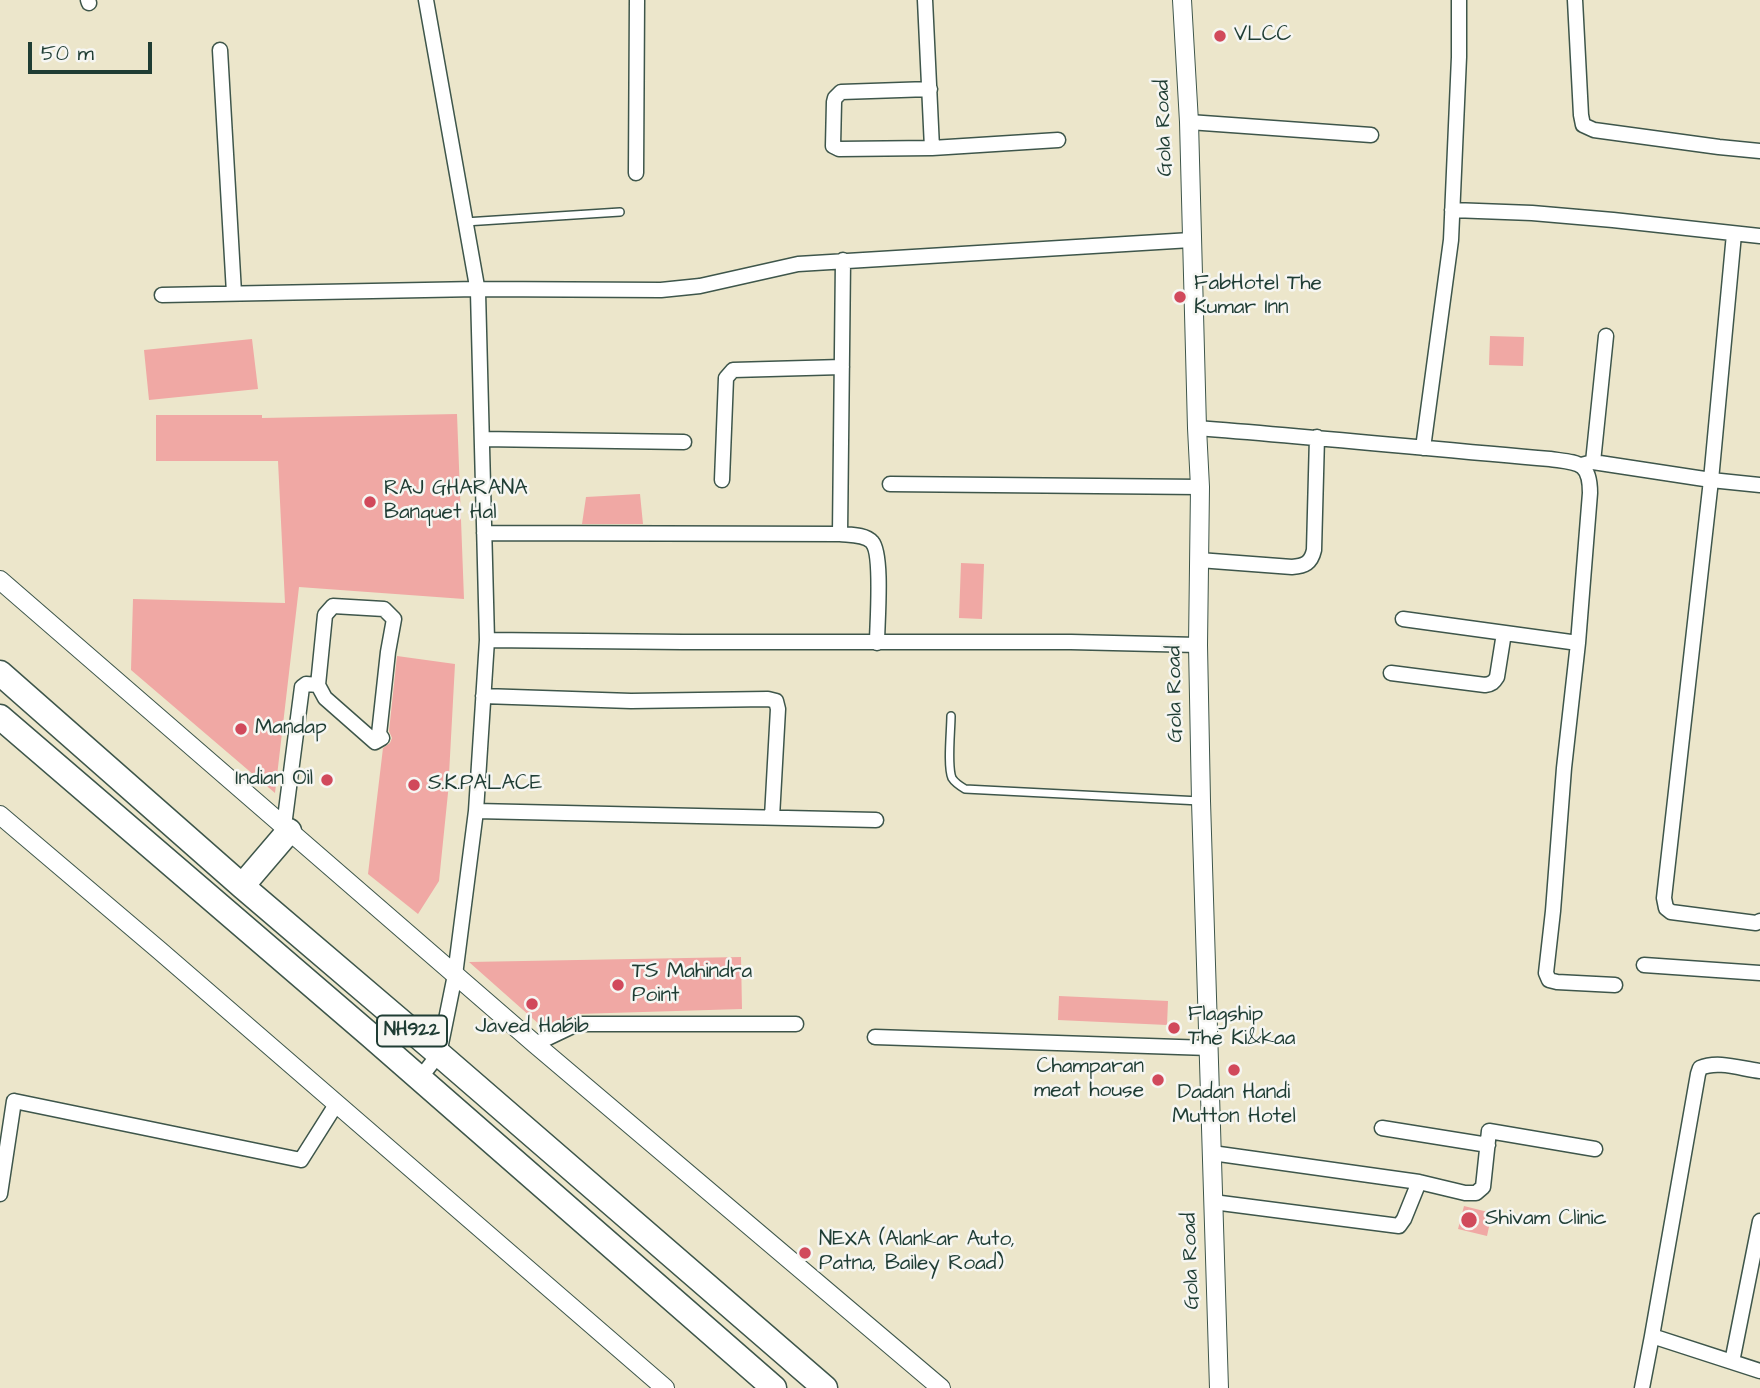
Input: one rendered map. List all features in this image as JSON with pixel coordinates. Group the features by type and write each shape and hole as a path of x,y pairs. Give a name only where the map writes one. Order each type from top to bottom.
{"highway":[{"name":"NH922","path":"0,673 242,886 825,1388"},
{"name":"NH922","path":"0,717 420,1078 774,1388"},
{"path":"242,886 287,829"}],"street":[{"path":"420,1078 439,1054 455,975 477,811 487,640 477,289 426,0"},
{"path":"636,173 637,0"},
{"path":"925,0 932,148"},
{"name":"Gola Road","path":"1182,0 1189,122 1199,487 1201,801 1219,1388"},
{"path":"1423,448 1451,240 1460,0"},
{"path":"1575,0 1583,125 1594,130 1760,151"},
{"path":"220,50 234,293"},
{"path":"930,89 841,92 834,102 832,146 836,149 932,148 1058,140"},
{"path":"1189,122 1371,135"},
{"path":"1452,209 1599,219 1760,236"},
{"path":"1734,234 1711,480 1664,903 1671,912 1756,923 1760,921"},
{"path":"162,295 477,289 661,290 720,282 799,264 1191,240"},
{"path":"840,534 844,260"},
{"path":"1605,336 1587,464 1590,493 1578,643 1546,973 1549,980 1557,982 1615,985"},
{"path":"722,480 726,378 733,370 842,367"},
{"path":"1196,428 1550,459 1760,485"},
{"path":"1199,560 1292,567 1308,563 1314,550 1317,437"},
{"path":"482,439 684,442"},
{"path":"890,484 1199,487"},
{"path":"484,533 840,534 865,537 874,545 878,563 877,642"},
{"path":"0,580 535,1044 941,1388"},
{"path":"333,606 384,608 390,612 394,619 379,734 382,738 375,742 325,698 318,685 325,615 328,609 333,606"},
{"path":"1403,620 1578,643"},
{"path":"1391,673 1490,684 1497,677 1504,633"},
{"path":"487,640 1071,642 1198,645"},
{"path":"287,829 302,687 306,684 318,685"},
{"path":"483,696 631,701 776,701 778,709 772,817"},
{"path":"477,811 876,820"},
{"path":"0,815 665,1388"},
{"path":"1644,965 1760,973"},
{"path":"535,1044 577,1024 796,1024"},
{"path":"874,1037 1209,1048"},
{"path":"1642,1388 1700,1068 1716,1065 1760,1071"},
{"path":"0,1194 14,1101 301,1160 337,1103"},
{"path":"1382,1128 1488,1144"},
{"path":"1212,1153 1419,1182 1476,1193 1483,1187 1489,1131 1595,1149"},
{"path":"1213,1202 1399,1226 1419,1182"},
{"path":"1732,1362 1760,1221"},
{"path":"1652,1336 1760,1371"}],"lane":[{"path":"465,222 620,212"},
{"path":"951,716 950,770 953,779 965,789 1201,801"}],"building":[{"path":"1490,336 1524,337 1523,366 1489,365"},
{"path":"252,339 258,389 149,400 144,350"},
{"path":"457,414 464,599 299,587 275,793 131,670 133,599 285,603 278,461 156,461 156,415 262,415 262,418"},
{"path":"640,494 643,524 582,524 586,497"},
{"path":"961,563 984,564 982,619 959,618"},
{"name":"S.K.PALACE","path":"397,656 455,664 448,793 439,881 418,914 368,874 383,748 392,738 389,731"},
{"name":"TS Mahindra Point","path":"741,957 742,1009 577,1014 561,1021 540,1025 469,962"},
{"path":"1059,996 1168,1001 1167,1025 1058,1020"},
{"path":"1464,1206 1492,1213 1487,1236 1458,1229"}],"place":[{"name":"VLCC","path":"1220,36"},
{"name":"FabHotel The Kumar Inn","path":"1180,297"},
{"name":"RAJ GHARANA Banquet Hal","path":"370,502"},
{"name":"Mandap","path":"241,729"},
{"name":"Indian Oil","path":"327,780"},
{"name":"S.K.PALACE","path":"414,785"},
{"name":"TS Mahindra Point","path":"618,985"},
{"name":"Javed Habib","path":"532,1004"},
{"name":"Flagship The Ki&kaa","path":"1174,1028"},
{"name":"Dadan Handi Mutton Hotel","path":"1234,1070"},
{"name":"Champaran meat house","path":"1158,1080"},
{"name":"Shivam Clinic","path":"1469,1220"},
{"name":"NEXA (Alankar Auto, Patna, Bailey Road)","path":"805,1253"}]}
